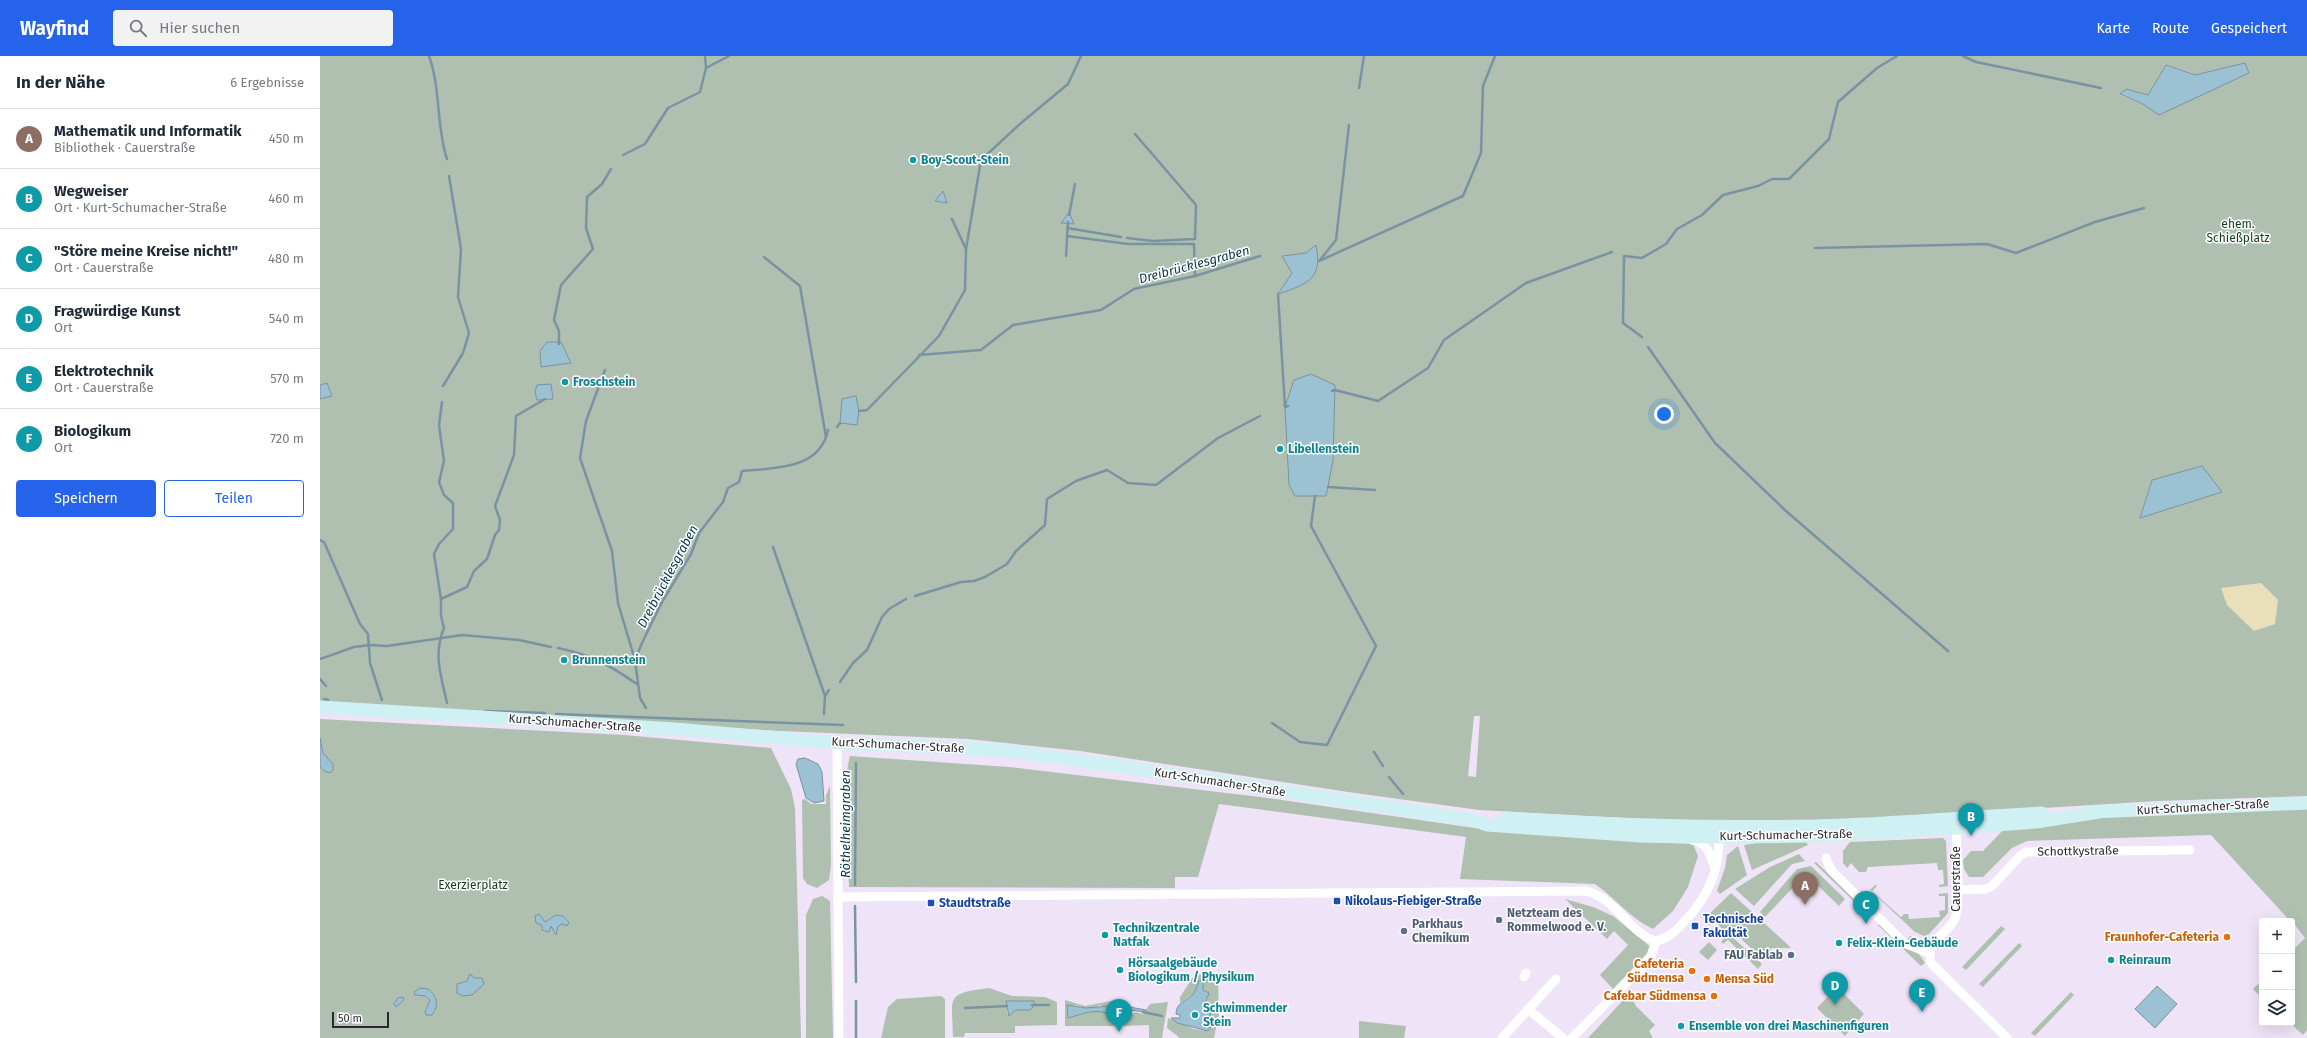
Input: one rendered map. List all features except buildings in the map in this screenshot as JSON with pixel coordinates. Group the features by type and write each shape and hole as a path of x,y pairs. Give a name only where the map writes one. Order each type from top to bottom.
{"main road":[{"name":"Kurt-Schumacher-Straße","path":"320,707 675,729 837,743 961,748 1042,755 1473,820 1487,825 1549,831 1680,836 1719,832"},
{"name":"Kurt-Schumacher-Straße","path":"1473,820 1485,817 1719,832 1819,836 2053,812 2099,812 2307,803"}],"street":[{"path":"837,743 838,1038"},
{"name":"Cauerstraße","path":"1928,954 1930,945 1955,918 1957,910 1956,823"},
{"path":"838,897 1587,891 1600,895 1645,936 1656,941 1672,935 1697,908 1709,891 1716,869 1719,832"},
{"path":"1680,836 1700,842 1709,850 1716,869"},
{"name":"Schottkystraße","path":"1957,890 1986,889 1992,886 2020,856 2026,852 2190,850"},
{"path":"1826,858 1831,870 1904,943 1928,954 1931,963 1940,975 2007,1038"},
{"path":"1572,1038 1642,967 1651,956 1656,941"},
{"path":"1502,1038 1534,999 1555,981"},
{"path":"1524,1011 1563,1038"}],"green space":[{"name":"ehem. Schießplatz","path":"320,56 2307,56 2307,796 2157,801 1887,818 1770,821 1662,820 1479,810 1355,793 1080,751 968,739 780,731 320,703 320,399 331,396 327,384 320,385","holes":["2245,63 2159,115 2143,104 2120,95 2126,89 2148,95 2167,65 2195,75","1316,245 1279,293 1292,273 1282,256 1306,253","2202,466 2141,518 2140,517 2152,480","1474,716 1480,716 1476,777 1468,776"]},
{"name":"Exerzierplatz","path":"320,719 624,735 771,748 791,789 795,808 801,1038 320,1038"},
{"path":"850,756 1009,767 1268,798 1475,828 1641,842 1693,844 1698,856 1688,887 1673,911 1653,929 1637,920 1595,884 1460,879 1466,837 1219,804 1198,877 1175,877 1175,888 849,887 845,802 847,770"},
{"path":"830,786 831,865 829,880 817,888 807,884 803,878 802,800 805,799 811,804 826,804 826,795"},
{"path":"2307,808 2307,1030 2303,1035 2293,1026 2295,1026 2295,948 2305,938 2295,925 2295,918 2287,918 2211,835 2027,841 2012,848 1983,877 1969,877 1964,869 1963,860 1971,851 1983,851 2003,830 2105,817"},
{"path":"1943,838 1946,841 1948,886 1939,887 1939,885 1944,884 1943,870 1938,870 1937,863 1868,867 1866,872 1859,872 1851,863 1847,868 1843,863 1843,851 1850,842"},
{"path":"1805,839 1808,845 1752,870 1744,845 1769,841"},
{"path":"1738,846 1747,875 1720,894 1717,891 1725,868 1727,855"},
{"path":"1799,854 1805,861 1792,864 1754,906 1735,889 1770,867"},
{"path":"1816,862 1866,910 1864,911 1814,863"},
{"path":"1811,866 1845,899 1839,906 1806,874 1765,917 1760,912 1797,869"},
{"path":"1875,885 1877,886 1872,891 1901,917 1904,914 1908,914 1909,919 1940,917 1939,911 1945,910 1945,896 1939,896 1939,894 1948,893 1948,913 1929,934 1924,936 1915,932 1870,890"},
{"path":"1731,893 1791,948 1772,948 1767,953 1756,953 1734,932 1725,932 1712,918 1707,919 1706,917"},
{"path":"822,896 830,901 833,1038 806,1038 806,915 813,899"},
{"path":"1565,899 1593,907 1613,916 1652,948 1613,989 1600,975 1628,945 1614,931 1607,939"},
{"path":"1880,924 1919,954 1925,963 1921,966 1878,925"},
{"path":"2001,926 2005,929 1966,970 1962,967"},
{"path":"1726,936 1731,936 1762,964 1758,969 1728,940 1723,944 1721,942"},
{"path":"1910,936 1922,941 1924,944 1907,940"},
{"path":"1709,942 1717,950 1708,960 1699,952"},
{"path":"2019,943 2022,946 1983,987 1979,984"},
{"path":"1195,974 1218,977 1219,1014 1214,1038 1180,1038 1167,1028 1168,1018 1194,1029 1208,1031 1211,1028 1207,1026 1212,1004 1204,1002 1208,998 1196,989 1194,994 1180,1003 1180,997"},
{"path":"2259,983 2259,995 2253,989"},
{"path":"1837,987 1864,1014 1845,1036 1817,1008"},
{"path":"989,988 1012,996 1045,997 1057,1002 1057,1025 1015,1026 1015,1033 965,1033 964,1037 953,1037 952,1005 954,999 958,995 965,992","holes":["1034,1001 1008,1015 1006,1002"]},
{"path":"2071,992 2074,995 2035,1036 2031,1033"},
{"path":"1629,994 1636,1006 1655,1025 1649,1031 1653,1038 1588,1038"},
{"path":"941,996 945,999 945,1038 881,1038 888,1007 897,999"},
{"path":"1065,1000 1085,1006 1116,1000 1116,1026 1065,1026","holes":["1076,1005 1085,1008 1097,1007 1100,1005 1107,1013 1097,1010 1068,1018"]},
{"path":"1168,1002 1162,1038 1149,1038 1149,1025 1123,1026 1123,1016 1128,1019 1135,1012 1143,1014 1150,1004"},
{"path":"1359,1021 1406,1026 1404,1038 1359,1038"}],"sand":[{"path":"2261,583 2278,600 2275,624 2254,631 2227,605 2221,588"}],"water":[{"path":"2245,63 2249,73 2159,115 2143,104 2120,94 2126,89 2148,95 2166,65 2195,75"},
{"path":"943,191 947,203 935,201"},
{"path":"1069,212 1074,224 1061,223"},
{"path":"1316,245 1318,256 1315,273 1305,283 1298,287 1278,294 1292,273 1282,256 1306,253"},
{"path":"547,342 561,342 571,363 541,367 540,351"},
{"path":"1311,374 1335,385 1333,461 1326,496 1295,496 1289,485 1285,407 1294,380"},
{"path":"327,383 332,396 320,399 320,385"},
{"path":"551,384 553,399 537,400 535,392 537,385"},
{"path":"856,396 859,411 857,425 840,423 842,399"},
{"path":"2202,466 2222,492 2140,518 2152,480"},
{"path":"320,738 323,753 333,764 333,770 330,773 324,771 320,767"},
{"path":"805,758 818,764 822,772 824,801 814,803 806,798 796,764 798,759"},
{"path":"539,914 545,922 556,915 563,916 569,922 567,926 562,924 558,926 556,935 551,926 549,932 542,930 542,925 536,923 535,916"},
{"path":"470,974 475,978 482,978 484,984 472,995 462,996 457,993 457,984 467,981"},
{"path":"1199,981 1203,981 1203,990 1209,993 1205,1003 1212,1004 1210,1010 1211,1022 1207,1026 1211,1028 1208,1031 1177,1023 1171,1018 1180,1018 1180,1015 1176,1014 1178,1006 1192,996"},
{"path":"2157,986 2177,1004 2155,1028 2135,1009"},
{"path":"420,988 428,989 436,998 436,1008 432,1015 426,1015 425,1012 430,1000 425,996 415,995 414,992"},
{"path":"403,997 404,1000 396,1007 394,1004 398,998"},
{"path":"1006,1001 1034,1001 1035,1005 1030,1010 1016,1010 1009,1016"},
{"path":"1067,1005 1086,1008 1109,1006 1111,1011 1107,1013 1088,1012 1068,1018"},
{"path":"1124,1006 1146,1010 1144,1012 1131,1010 1132,1015 1128,1018 1124,1016"}],"waterway":[{"path":"429,56 433,69 441,134 447,159"},
{"path":"705,56 706,67"},
{"path":"623,155 645,144 668,108 700,92 706,68 729,56"},
{"path":"966,249 981,160 1021,123 1068,84 1081,56"},
{"path":"1359,88 1364,56"},
{"name":"Dreibrücklesgraben","path":"1319,261 1463,196 1481,153 1483,86 1495,56"},
{"path":"1642,337 1623,323 1624,256 1642,258 1666,244 1677,229 1702,215 1723,195 1758,186 1772,179 1789,179 1829,139 1838,102 1877,68 1897,56"},
{"path":"1963,56 1976,62 2101,88"},
{"path":"1320,260 1336,240 1349,125"},
{"path":"1127,238 1153,241 1195,239 1196,205 1135,134"},
{"path":"559,344 559,331 554,320 561,285 593,249 586,228 587,197 602,184 611,169"},
{"path":"443,386 463,353 469,333 458,297 461,249 449,176"},
{"path":"1069,215 1075,184"},
{"path":"1815,248 1987,244 2016,253 2095,222 2144,208"},
{"path":"859,411 867,410 939,336 965,290 966,249 952,219"},
{"path":"1066,256 1068,222"},
{"path":"1067,228 1121,237"},
{"path":"1067,236 1128,244 1194,244 1195,276"},
{"path":"1332,391 1335,390 1378,401 1428,368 1444,340 1526,283 1612,252"},
{"name":"Dreibrücklesgraben","path":"919,355 981,350 1013,325 1101,310 1134,289 1195,276 1260,256"},
{"path":"764,257 800,286 826,437"},
{"path":"1278,294 1285,407 1288,406"},
{"path":"1648,347 1715,443 1786,511 1948,651"},
{"path":"605,370 586,421 580,458 612,551 618,603 635,660"},
{"path":"447,703 439,665 439,647 444,628 441,616 441,599 467,587 474,571 487,559 495,535 499,530 500,520 495,506 514,455 516,416 545,399"},
{"path":"441,599 434,554 439,544 453,529 453,503 444,495 439,482 444,461 439,425 442,402"},
{"path":"915,596 961,582 974,581 985,577 1007,564 1016,551 1045,525 1047,499 1076,481 1107,470 1128,483 1156,485 1218,438 1260,416"},
{"name":"Dreibrücklesgraben","path":"837,427 840,423"},
{"name":"Dreibrücklesgraben","path":"646,708 640,698 635,660 662,602 691,554 699,533 723,502 728,488 739,482 742,471 781,467 806,460 816,453 823,443 828,430"},
{"path":"1328,487 1375,490"},
{"path":"1272,723 1300,742 1327,745 1376,646 1311,526 1315,496"},
{"path":"320,540 324,542 360,624 368,634 370,663 382,700"},
{"path":"773,547 825,696 824,714"},
{"path":"840,682 853,663 867,650 882,617 889,609 906,599"},
{"path":"320,659 354,647 370,645 387,646 462,635 519,640 551,647"},
{"path":"558,648 582,654 600,662 637,684"},
{"path":"320,679 326,686"},
{"path":"825,696 829,690"},
{"path":"324,699 328,700"},
{"path":"485,711 545,713"},
{"path":"556,714 843,725"},
{"path":"1374,752 1383,766"},
{"name":"Röthelheimgraben","path":"855,885 856,763"},
{"path":"1389,777 1403,794"},
{"name":"Röthelheimgraben","path":"855,906 856,982"},
{"name":"Röthelheimgraben","path":"856,1001 856,1038"},
{"path":"1032,1005 1049,1005"},
{"path":"965,1008 1007,1006"},
{"path":"1143,1012 1162,1016"}],"place":[{"name":"Boy-Scout-Stein","path":"913,160"},
{"name":"Froschstein","path":"565,382"},
{"name":"Libellenstein","path":"1280,449"},
{"name":"Brunnenstein","path":"564,660"},
{"name":"Wegweiser","path":"1971,836"},
{"name":"Nikolaus-Fiebiger-Straße","path":"1337,901"},
{"name":"Staudtstraße","path":"931,903"},
{"name":"Mathematik und Informatik","path":"1805,905"},
{"name":"Netzteam des Rommelwood e. V.","path":"1499,920"},
{"name":"\"Störe meine Kreise nicht!\"","path":"1866,924"},
{"name":"Technische Fakultät","path":"1695,926"},
{"name":"Parkhaus Chemikum","path":"1404,931"},
{"name":"Technikzentrale Natfak","path":"1105,935"},
{"name":"Fraunhofer-Cafeteria","path":"2227,937"},
{"name":"Felix-Klein-Gebäude","path":"1839,943"},
{"name":"FAU Fablab","path":"1791,955"},
{"name":"Reinraum","path":"2111,960"},
{"name":"Hörsaalgebäude Biologikum / Physikum","path":"1120,970"},
{"name":"Cafeteria Südmensa","path":"1692,971"},
{"name":"Mensa Süd","path":"1707,979"},
{"name":"Cafebar Südmensa","path":"1714,996"},
{"name":"Fragwürdige Kunst","path":"1835,1005"},
{"name":"Elektrotechnik","path":"1922,1012"},
{"name":"Schwimmender Stein","path":"1195,1015"},
{"name":"Ensemble von drei Maschinenfiguren","path":"1681,1026"},
{"name":"Biologikum","path":"1119,1032"}]}
